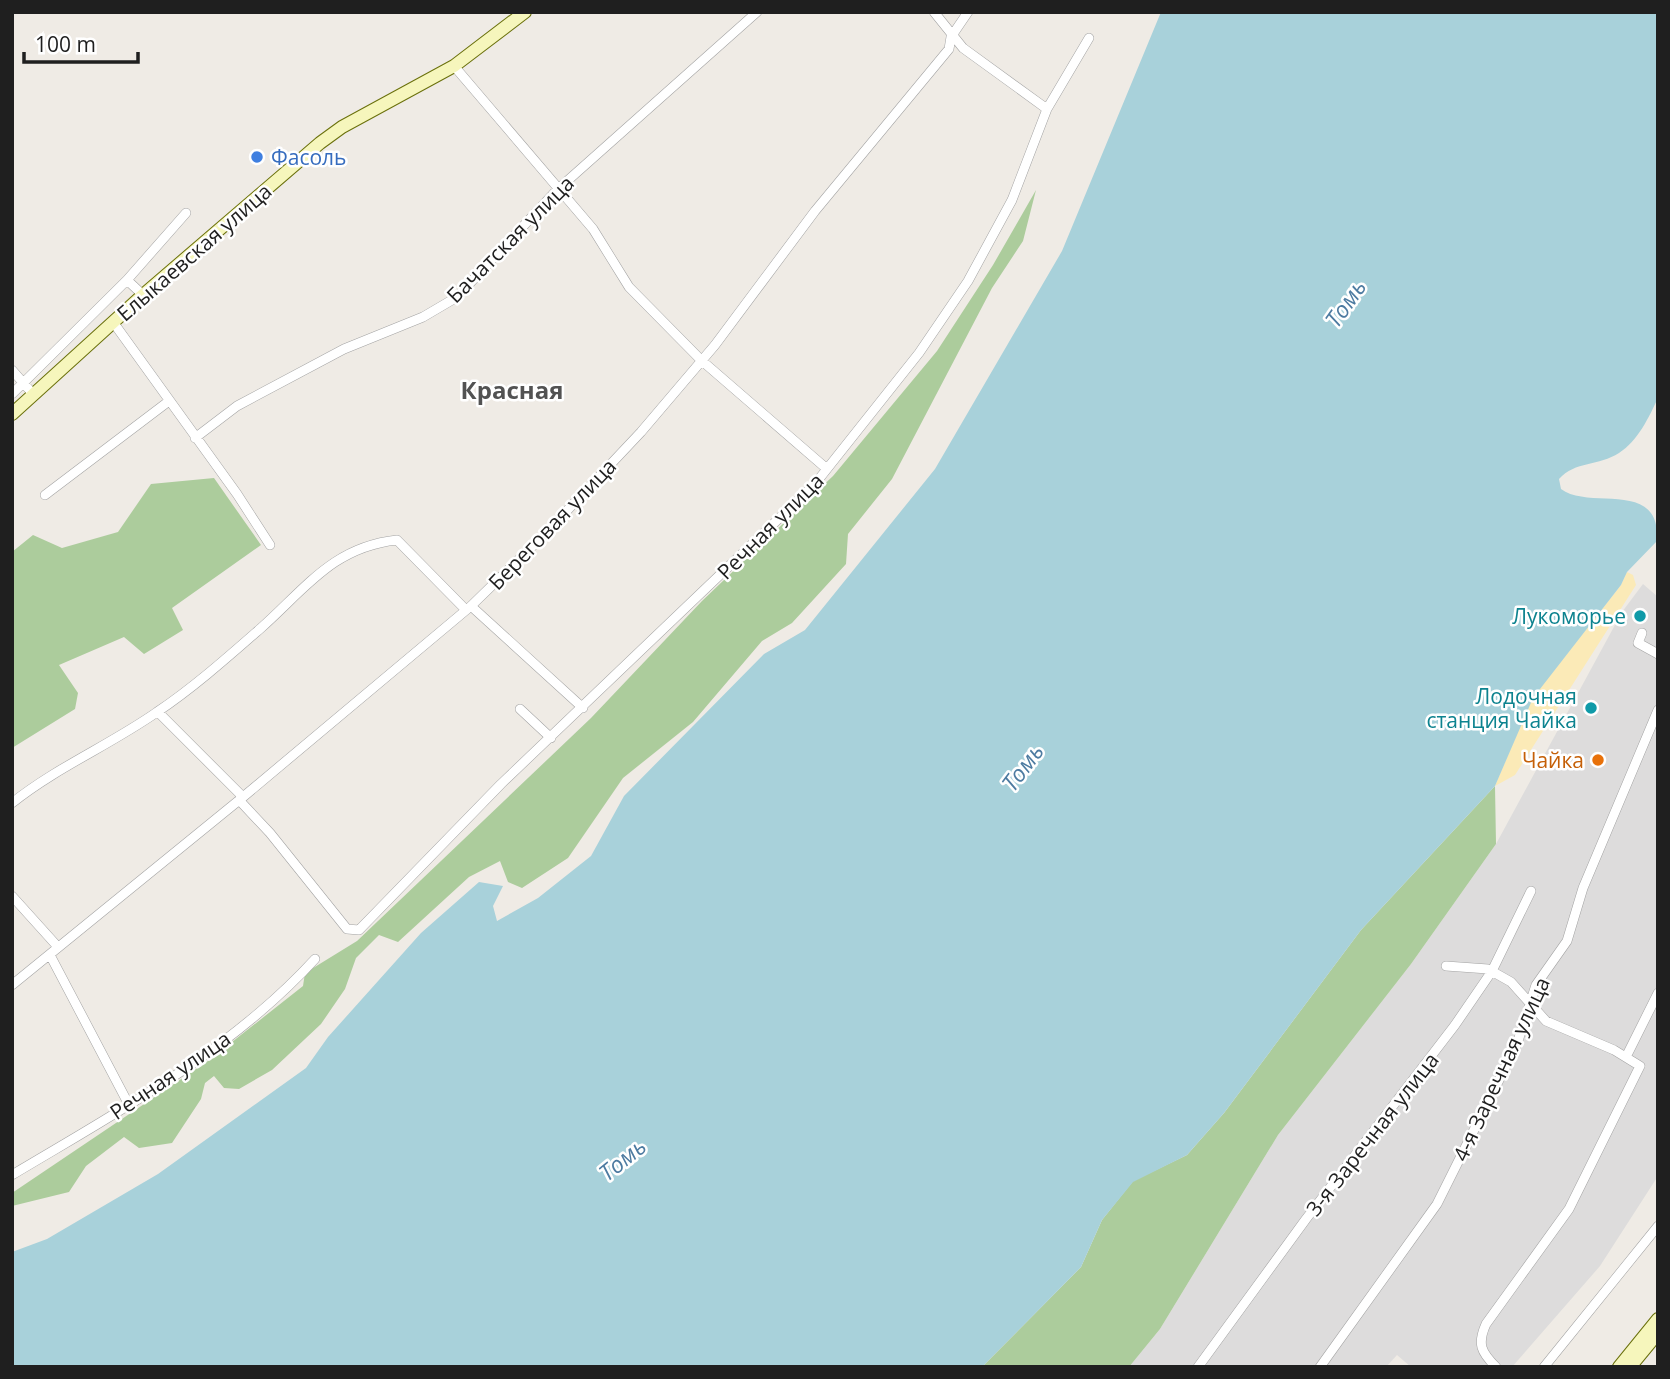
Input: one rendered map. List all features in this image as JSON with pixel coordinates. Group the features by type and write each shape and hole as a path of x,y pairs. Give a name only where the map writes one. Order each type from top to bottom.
{"street":[{"name":"Елыкаевская улица","path":"12,414 143,295 337,130 454,66 525,12"},
{"name":"Бачатская улица","path":"195,438 237,406 332,355 423,317 457,297 557,190 757,12"},
{"path":"934,12 951,37 1047,109"},
{"name":"Береговая улица","path":"12,985 241,799 468,608 544,535 641,432 752,298 816,211 949,49 951,37 968,12"},
{"name":"Речная улица","path":"241,799 348,929 359,930 501,784 777,521 827,469 919,354 968,281 1012,200 1047,109 1089,38"},
{"path":"454,66 593,229 629,287 701,360 827,469"},
{"path":"12,394 127,280 186,213"},
{"path":"127,280 143,295"},
{"path":"113,322 270,545"},
{"path":"12,370 33,394"},
{"path":"45,495 169,401"},
{"path":"12,803 75,760 158,712 261,627 336,560 367,543 397,540 468,608 583,708"},
{"path":"1642,633 1637,643 1658,654"},
{"path":"520,709 551,738"},
{"name":"4-я Заречная улица","path":"1320,1367 1437,1204 1517,1044 1536,985 1567,941 1583,888 1658,710"},
{"path":"158,712 241,799"},
{"name":"3-я Заречная улица","path":"1198,1367 1306,1219 1455,1025 1492,971 1531,891"},
{"path":"12,896 58,947"},
{"path":"50,955 130,1105"},
{"name":"Речная улица","path":"12,1175 184,1071 285,992 316,959"},
{"path":"1446,966 1492,971 1511,982 1546,1021 1640,1066 1569,1209 1486,1324 1479,1339 1482,1353 1496,1367"},
{"path":"1626,1057 1658,993"},
{"path":"1544,1367 1658,1227"},
{"path":"1619,1367 1658,1319"},
{"path":"1630,1367 1658,1333"}],"shaded area":[{"path":"1643,584 1658,597 1658,1176 1600,1266 1512,1367 1411,1367 1397,1355 1386,1367 1129,1367 1160,1329 1278,1135 1411,964 1496,844 1622,612"}],"green space":[{"path":"1036,190 1023,241 992,288 892,479 848,534 846,564 792,623 762,641 693,722 623,778 568,858 522,888 508,882 500,861 469,877 398,942 379,935 356,958 345,989 321,1024 272,1070 239,1089 224,1088 214,1076 205,1083 201,1099 172,1143 139,1148 124,1137 86,1166 69,1192 12,1206 12,1193 208,1061 303,986 305,973 357,941 591,718 702,601 833,476 937,351 993,265"},
{"path":"214,478 261,545 172,608 183,630 144,654 124,637 59,665 78,693 75,709 12,748 12,552 33,535 62,548 118,532 151,484"},
{"path":"1495,786 1496,844 1411,964 1278,1135 1160,1329 1129,1367 982,1367 1081,1267 1102,1220 1133,1181 1187,1155 1224,1113 1361,930"}],"sand":[{"path":"1627,572 1633,575 1636,585 1515,775 1495,786 1532,698 1621,585"}],"water":[{"name":"Томь","path":"1161,12 1658,12 1658,398 1642,428 1626,448 1611,457 1572,469 1559,479 1561,489 1574,495 1621,500 1648,509 1655,522 1657,541 1627,572 1621,585 1533,698 1495,786 1361,930 1224,1113 1187,1155 1133,1182 1102,1220 1081,1267 982,1367 12,1367 12,1252 47,1239 158,1174 306,1068 328,1037 421,933 479,882 503,886 493,906 497,921 538,898 591,856 624,796 764,654 805,630 935,469 1062,251"}],"place":[{"name":"Фасоль","path":"257,157"},
{"name":"Лукоморье","path":"1640,616"},
{"name":"Лодочная станция Чайка","path":"1591,708"},
{"name":"Чайка","path":"1598,760"}],"district":[{"name":"Красная","path":"512,389"}]}
